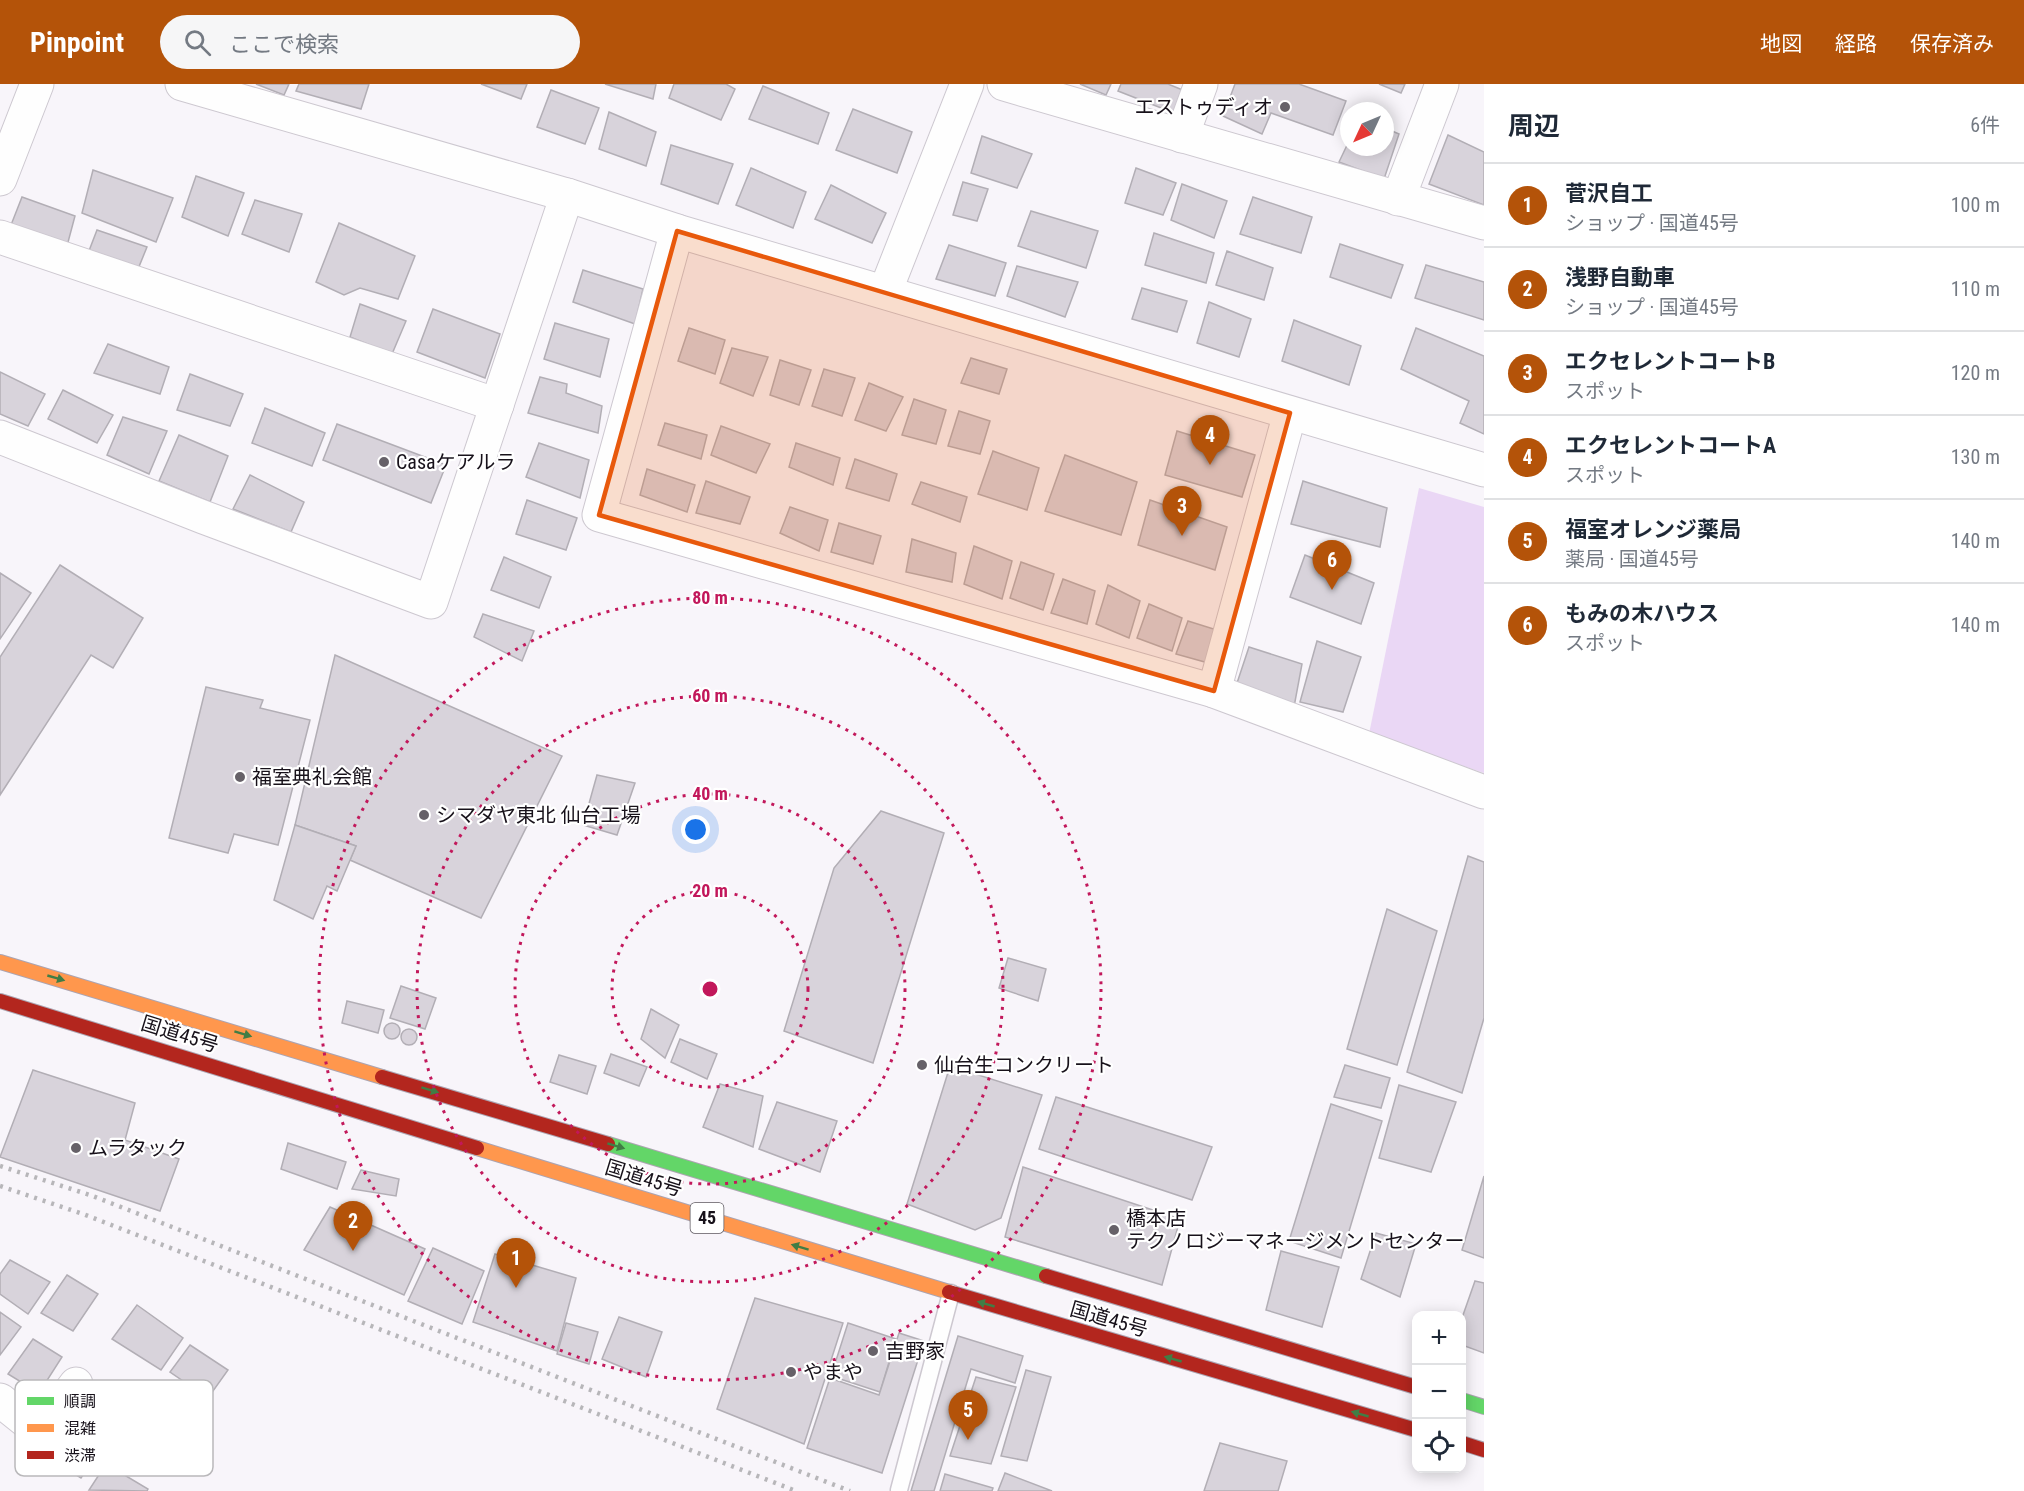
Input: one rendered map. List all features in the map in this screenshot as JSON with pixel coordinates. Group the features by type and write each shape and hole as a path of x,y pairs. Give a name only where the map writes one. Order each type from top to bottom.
{"highway":[{"name":"国道45号","path":"0,962 1412,1386"},
{"name":"国道45号","path":"0,1000 951,1293 1412,1429"},
{"path":"1466,1402 1484,1407"},
{"path":"1466,1445 1484,1450"}],"street":[{"path":"0,179 37,84"},
{"path":"182,84 567,195 677,231 1484,470"},
{"path":"885,292 967,84"},
{"path":"1004,84 1484,223"},
{"path":"1182,136 1201,84"},
{"path":"1398,199 1442,84"},
{"path":"0,437 203,517 431,602 567,195"},
{"path":"677,231 599,515 1214,691 1484,792"},
{"path":"0,237 497,405"},
{"path":"1214,691 1290,413"},
{"path":"0,1400 15,1412"}],"lane":[{"path":"899,1490 951,1293"}],"highlighted area":[{"path":"677,231 1290,413 1214,691 599,515"}],"shaded area":[{"path":"1419,488 1484,507 1484,773 1369,734"}],"building":[{"path":"256,84 289,84 284,95"},
{"path":"299,84 369,84 361,109 296,91"},
{"path":"481,84 527,84 521,99"},
{"path":"605,84 656,84 653,99"},
{"path":"674,84 726,84 735,89 721,120 669,98"},
{"path":"1080,84 1111,84 1106,95"},
{"path":"1121,84 1168,84 1185,91 1174,113 1118,91"},
{"name":"エストゥディオ","path":"1235,84 1299,84 1346,101 1340,102 1340,117 1333,135 1271,113 1262,134 1223,116"},
{"path":"1379,84 1405,84 1401,93"},
{"path":"763,86 829,113 818,144 749,119"},
{"path":"551,90 599,108 585,144 537,127"},
{"path":"853,109 912,132 897,173 836,150"},
{"path":"609,112 656,132 646,166 599,149"},
{"path":"1394,132 1399,134 1394,149"},
{"path":"1448,135 1484,152 1484,205 1429,184"},
{"path":"982,136 1032,154 1017,188 971,173"},
{"path":"671,145 733,164 718,204 661,184"},
{"path":"1342,156 1392,156 1384,179 1339,162"},
{"path":"751,168 806,192 793,228 736,205"},
{"path":"1136,168 1176,183 1163,215 1125,203"},
{"path":"93,170 173,198 156,242 82,213"},
{"path":"196,176 244,193 228,236 182,217"},
{"path":"963,182 988,189 977,221 953,215"},
{"path":"1182,184 1227,201 1214,238 1171,220"},
{"path":"831,185 886,213 872,243 815,219"},
{"path":"22,197 75,216 67,246 11,225"},
{"path":"1253,197 1312,217 1301,253 1240,234"},
{"path":"255,200 302,214 289,252 242,234"},
{"path":"1031,211 1098,231 1086,268 1018,246"},
{"path":"339,223 415,256 398,299 360,288 344,295 316,282"},
{"path":"97,230 147,247 138,269 87,256"},
{"path":"1154,233 1214,253 1206,283 1145,265"},
{"path":"1340,244 1403,265 1391,298 1330,277"},
{"path":"949,245 1006,263 995,296 936,279"},
{"path":"1227,251 1273,268 1264,300 1216,285"},
{"path":"1426,265 1484,282 1484,320 1415,298"},
{"path":"1017,266 1078,282 1065,317 1007,296"},
{"path":"583,270 643,289 635,324 573,302"},
{"path":"1142,288 1187,301 1177,332 1132,319"},
{"path":"1209,302 1251,319 1239,357 1197,343"},
{"path":"360,304 406,321 392,354 350,337"},
{"path":"433,309 500,334 485,378 417,352"},
{"path":"1294,320 1361,346 1349,385 1282,361"},
{"path":"555,323 609,339 600,377 544,359"},
{"path":"689,328 725,340 715,374 678,361"},
{"path":"1416,328 1484,356 1484,434 1460,423 1469,401 1401,369"},
{"path":"108,344 169,367 160,394 94,373"},
{"path":"732,348 768,357 753,396 720,383"},
{"path":"971,358 1007,369 999,394 961,383"},
{"path":"780,360 811,370 799,405 770,395"},
{"path":"824,369 855,378 842,416 812,406"},
{"path":"0,372 45,394 28,426 0,414"},
{"path":"190,374 243,394 230,426 177,410"},
{"path":"540,377 567,384 566,393 602,406 598,433 528,413"},
{"path":"869,383 903,397 886,431 855,420"},
{"path":"63,390 113,415 97,443 48,419"},
{"path":"914,399 946,410 936,444 902,435"},
{"path":"265,408 325,433 312,466 252,443"},
{"path":"959,411 990,421 980,454 948,446"},
{"path":"123,417 167,431 149,474 107,455"},
{"path":"665,423 707,435 701,459 658,445"},
{"name":"Casaケアルラ","path":"337,424 446,465 431,503 323,460"},
{"path":"721,426 770,444 756,473 711,455"},
{"path":"1177,431 1255,455 1242,497 1165,475"},
{"path":"179,435 228,456 210,502 159,481"},
{"path":"539,443 589,460 580,498 526,477"},
{"path":"796,443 840,458 833,485 789,467"},
{"path":"993,451 1039,468 1027,510 978,494"},
{"path":"1065,455 1137,482 1121,535 1045,511"},
{"path":"855,459 897,474 889,501 846,488"},
{"path":"647,469 695,485 687,512 640,495"},
{"path":"250,475 304,502 291,532 233,509"},
{"path":"706,481 750,497 740,524 696,513"},
{"path":"1303,481 1387,508 1380,547 1291,524"},
{"path":"921,482 967,497 960,522 912,504"},
{"path":"527,500 577,518 566,550 516,534"},
{"path":"1150,500 1227,527 1215,570 1138,545"},
{"path":"790,507 828,520 819,551 780,533"},
{"path":"839,523 881,536 873,564 831,552"},
{"path":"912,539 956,553 952,582 906,572"},
{"path":"974,546 1012,561 1002,599 964,584"},
{"path":"1305,555 1374,583 1361,624 1290,597"},
{"path":"504,557 551,577 539,608 491,590"},
{"path":"1021,562 1054,574 1043,610 1010,598"},
{"path":"60,565 143,618 113,668 91,655 0,795 0,657"},
{"path":"0,573 31,593 0,639"},
{"path":"1063,579 1095,591 1087,624 1051,613"},
{"path":"1108,585 1140,601 1129,638 1096,624"},
{"path":"1149,604 1182,618 1172,651 1137,638"},
{"path":"483,614 534,631 522,661 474,637"},
{"path":"1188,621 1220,631 1212,664 1176,654"},
{"path":"1317,641 1361,657 1343,712 1300,702"},
{"path":"1249,647 1302,664 1294,707 1236,686"},
{"path":"335,655 562,756 481,918 350,860 356,846 295,825"},
{"path":"206,687 263,700 260,708 310,720 278,845 234,834 228,853 169,838"},
{"path":"597,775 635,783 617,835 583,825"},
{"path":"881,811 944,833 873,1063 784,1031 834,868"},
{"path":"295,825 356,846 337,891 327,886 313,919 274,900"},
{"path":"1468,856 1484,862 1484,1018 1462,1093 1407,1072"},
{"path":"1387,909 1437,931 1397,1065 1347,1049"},
{"path":"1008,958 1046,969 1038,1001 999,988"},
{"path":"401,986 436,998 425,1029 390,1018"},
{"path":"347,1001 384,1010 378,1033 342,1023"},
{"path":"651,1009 679,1025 665,1058 641,1039"},
{"path":"389,1023 395,1023 400,1031 398,1037 389,1039 384,1034 384,1028"},
{"path":"406,1029 412,1029 417,1037 415,1043 406,1045 401,1040 401,1034"},
{"path":"680,1039 717,1054 707,1079 671,1062"},
{"path":"611,1054 647,1067 639,1086 604,1073"},
{"path":"559,1055 596,1066 587,1094 550,1082"},
{"path":"1345,1065 1390,1078 1381,1108 1334,1097"},
{"path":"950,1066 1042,1095 1001,1218 975,1230 907,1204"},
{"name":"ムラタック","path":"33,1070 135,1103 125,1140 179,1159 160,1211 0,1157"},
{"path":"720,1084 763,1096 753,1147 703,1127"},
{"path":"1399,1085 1456,1102 1431,1172 1379,1158"},
{"path":"1056,1097 1212,1147 1192,1200 1039,1149"},
{"path":"777,1102 837,1121 820,1172 759,1149"},
{"path":"1331,1104 1382,1121 1341,1258 1289,1241"},
{"path":"288,1143 346,1162 337,1189 281,1169"},
{"path":"1023,1167 1180,1219 1162,1285 1005,1237"},
{"path":"361,1170 399,1179 396,1196 352,1189"},
{"path":"1484,1176 1484,1258 1462,1250"},
{"path":"330,1207 425,1249 404,1295 304,1250"},
{"path":"1376,1233 1416,1244 1400,1297 1361,1279"},
{"path":"433,1248 484,1271 462,1324 408,1301"},
{"path":"1281,1251 1339,1267 1322,1327 1266,1310"},
{"path":"495,1254 576,1278 557,1351 473,1322"},
{"path":"10,1260 50,1282 28,1314 0,1294 0,1274"},
{"path":"67,1275 98,1294 73,1331 41,1313"},
{"path":"1475,1281 1484,1283 1484,1353 1466,1346 1464,1311"},
{"path":"755,1298 843,1323 804,1444 717,1409"},
{"path":"137,1305 183,1338 161,1370 112,1339"},
{"path":"0,1312 21,1327 0,1355"},
{"path":"619,1317 662,1332 646,1377 602,1359"},
{"path":"566,1323 598,1332 589,1364 557,1354"},
{"path":"848,1323 896,1339 880,1392 831,1376"},
{"path":"899,1333 924,1341 882,1473 807,1448 830,1378 879,1395"},
{"path":"958,1336 1023,1356 1015,1383 971,1369 934,1491 911,1491"},
{"path":"33,1339 62,1357 47,1380 18,1380 8,1374"},
{"path":"190,1345 228,1370 213,1391 213,1380 182,1380 170,1372"},
{"path":"1026,1370 1051,1377 1027,1461 1001,1456"},
{"path":"976,1377 1016,1387 991,1464 950,1456"},
{"path":"1220,1443 1287,1461 1278,1491 1204,1491"},
{"path":"1005,1473 1052,1491 998,1491"},
{"path":"945,1474 993,1488 992,1491 940,1491"},
{"path":"98,1476 126,1476 148,1489 147,1491 89,1490"}],"railway":[{"path":"0,1166 90,1195 850,1491"},
{"path":"0,1186 83,1214 796,1491"}],"traffic: fast":[{"path":"608,1144 1046,1276"},
{"path":"1466,1401 1484,1407"}],"traffic: slow":[{"path":"0,962 382,1077"},
{"path":"477,1148 949,1292"}],"traffic: jam":[{"path":"0,1001 477,1148"},
{"path":"382,1077 608,1144"},
{"path":"1046,1276 1412,1386"},
{"path":"949,1292 1412,1429"},
{"path":"1466,1444 1484,1450"}],"place":[{"name":"エストゥディオ","path":"1285,107"},
{"name":"Casaケアルラ","path":"384,462"},
{"name":"エクセレントコートA","path":"1210,465"},
{"name":"エクセレントコートB","path":"1182,536"},
{"name":"もみの木ハウス","path":"1332,590"},
{"name":"福室典礼会館","path":"240,777"},
{"name":"シマダヤ東北 仙台工場","path":"424,815"},
{"name":"仙台生コンクリート","path":"922,1065"},
{"name":"ムラタック","path":"76,1148"},
{"name":"橋本店 テクノロジーマネージメントセンター","path":"1114,1230"},
{"name":"浅野自動車","path":"353,1251"},
{"name":"菅沢自工","path":"516,1288"},
{"name":"吉野家","path":"873,1351"},
{"name":"やまや","path":"791,1372"},
{"name":"福室オレンジ薬局","path":"968,1440"}]}
